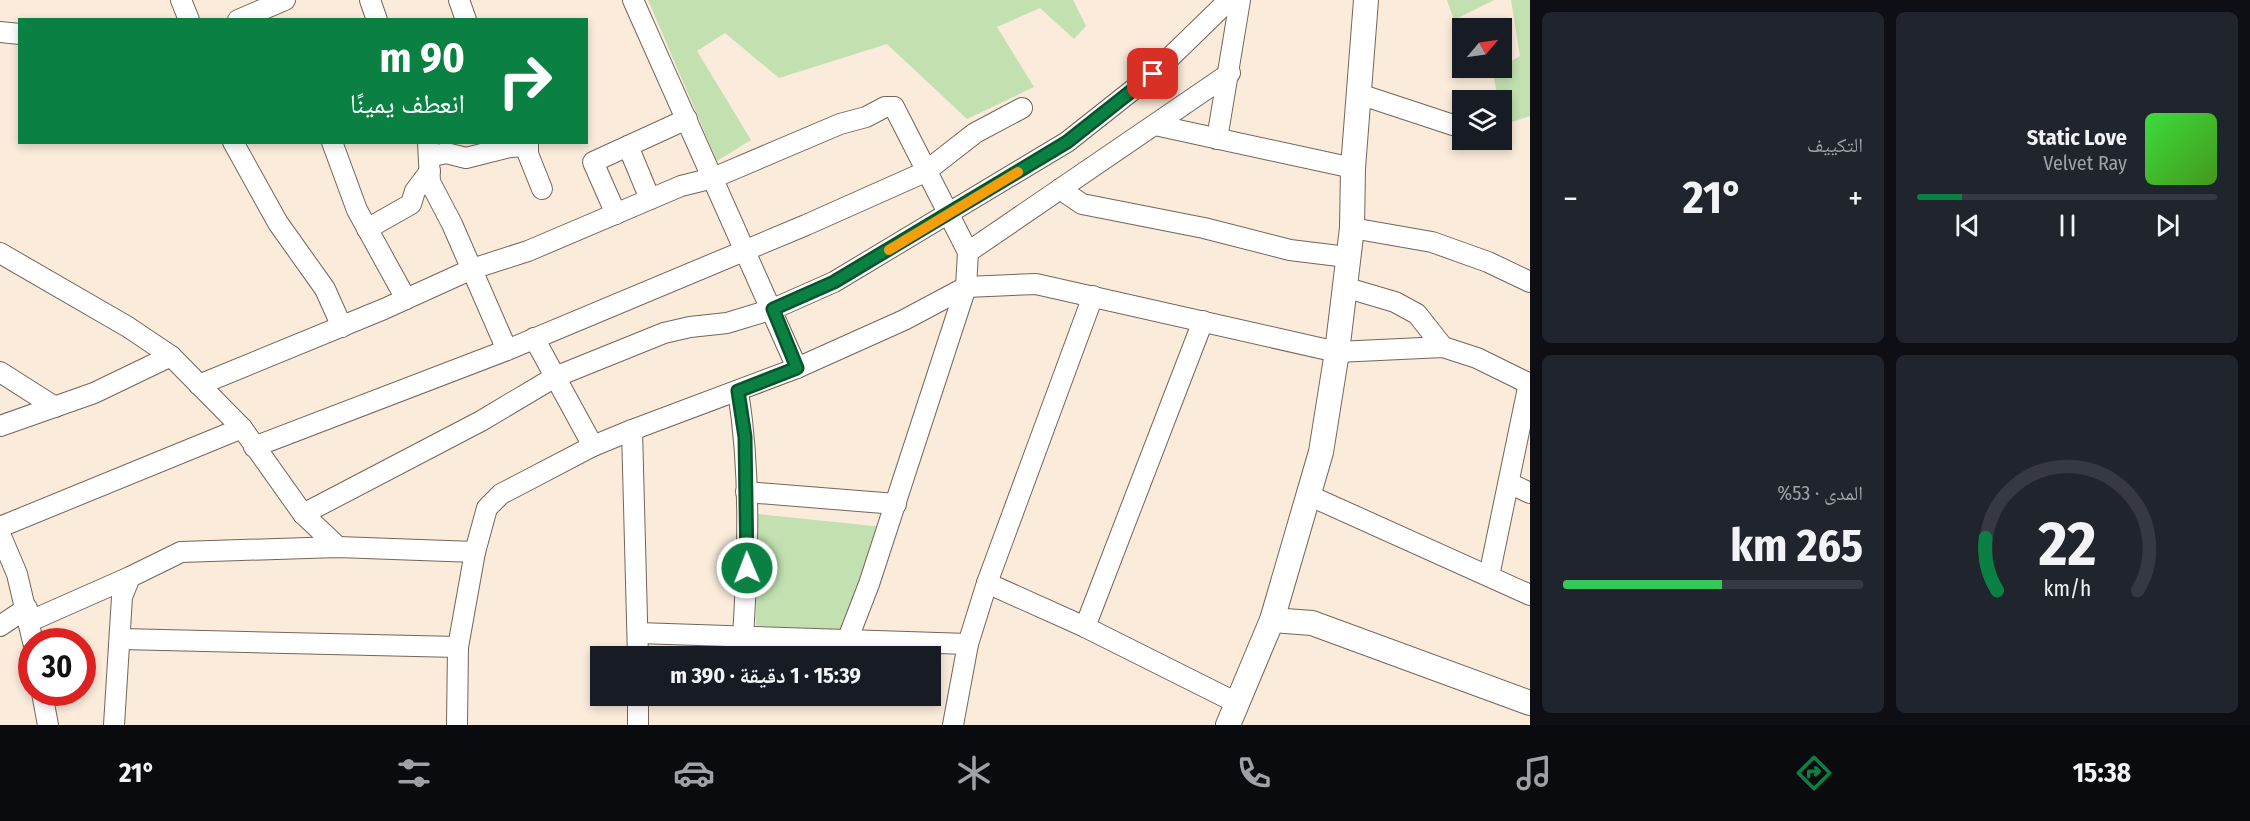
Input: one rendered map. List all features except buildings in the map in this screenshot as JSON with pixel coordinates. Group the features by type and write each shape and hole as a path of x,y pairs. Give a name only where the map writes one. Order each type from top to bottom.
{"main road":[{"path":"1232,714 1272,620 1320,452 1337,352 1352,228 1353,168 1366,0"},
{"path":"1272,620 1312,623 1530,703"}],"street":[{"path":"181,0 188,18"},
{"path":"370,0 376,18"},
{"path":"459,0 465,18"},
{"path":"633,0 745,252 773,309 797,368"},
{"path":"303,514 481,421 555,377 664,333 690,327 727,323 773,309 834,282 1067,142 1153,74 1229,0"},
{"path":"1217,139 1230,73 1240,0"},
{"path":"244,18 282,5"},
{"path":"0,32 18,34"},
{"path":"968,252 1230,73"},
{"path":"1359,94 1452,125"},
{"path":"199,385 342,327 472,269 528,251 681,186 714,178 840,124 866,117 885,107 894,107 968,252 966,287 896,504 847,641"},
{"path":"254,447 507,350 745,252 926,172 975,133 1022,108"},
{"path":"616,214 593,162 687,119"},
{"path":"1155,125 1353,168"},
{"path":"234,144 278,223 324,290 342,327"},
{"path":"333,144 367,229 406,299"},
{"path":"429,157 446,153 466,158 528,144 528,154 542,189"},
{"path":"628,146 650,199"},
{"path":"367,229 411,204 429,157"},
{"path":"429,157 430,182 472,269 507,350"},
{"path":"1060,189 1082,204 1204,228 1290,250 1347,257"},
{"path":"1352,228 1432,242 1488,262 1530,282"},
{"path":"0,253 128,327 171,356 242,428 303,514 338,547"},
{"path":"458,725 458,646 475,552 487,508 501,494 593,446 797,368 904,320 966,287 1036,284 1337,352 1443,347 1477,358 1530,383 1489,576"},
{"path":"1344,287 1395,302 1417,314 1443,347"},
{"path":"953,725 968,644 987,583 1093,296"},
{"path":"1085,627 1203,321"},
{"path":"534,338 593,446"},
{"path":"0,426 94,393 171,356"},
{"path":"0,372 55,406"},
{"path":"738,391 745,437 747,568 743,637"},
{"path":"0,527 242,428"},
{"path":"632,430 638,646"},
{"path":"1509,483 1530,493"},
{"path":"746,492 896,504"},
{"path":"1308,495 1530,595"},
{"path":"0,534 11,557 30,628"},
{"path":"0,626 130,577 181,552 338,547 475,552"},
{"path":"114,725 122,597 130,577"},
{"path":"987,583 1085,627 1232,714"},
{"path":"638,633 968,644"},
{"path":"120,639 458,646"},
{"path":"44,706 48,725"},
{"path":"638,706 638,725"}],"green space":[{"path":"648,0 1073,0 1086,26 1074,39 1040,8 997,27 1034,87 967,119 887,44 779,78 725,33 697,51 751,140 717,161"},
{"path":"1447,0 1494,0 1458,18 1453,18"},
{"path":"1511,0 1530,0 1530,116 1512,122 1512,90 1496,90 1494,78 1512,78 1512,61 1520,56"},
{"path":"757,514 883,527 840,637 756,625"}],"slow traffic":[{"path":"889,250 1018,172"}],"route":[{"path":"747,568 745,437 738,391 797,368 773,309 834,282 1067,142 1153,74"}]}
